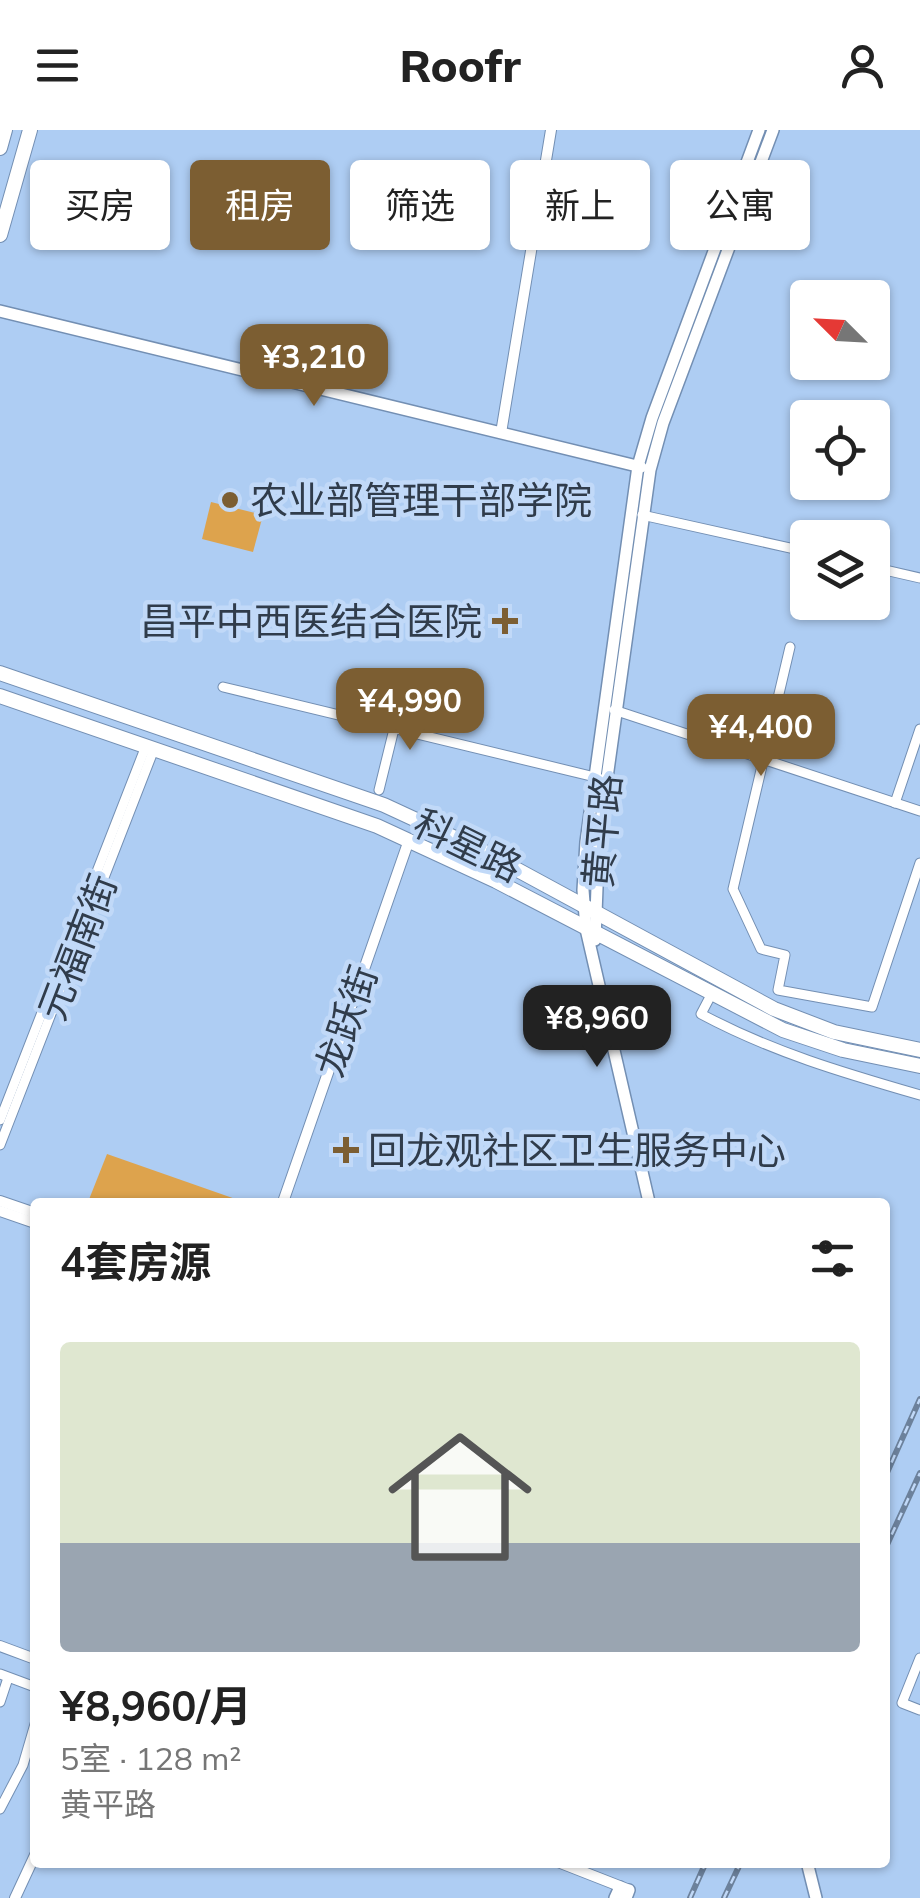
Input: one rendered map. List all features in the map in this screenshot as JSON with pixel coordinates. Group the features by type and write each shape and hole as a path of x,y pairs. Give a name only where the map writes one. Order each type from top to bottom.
{"main road":[{"path":"0,148 5,130"},
{"path":"0,235 30,130"},
{"path":"644,468 652,418 759,130"},
{"path":"644,468 772,130"},
{"path":"0,311 644,468"},
{"name":"黄平路","path":"609,709 642,515 644,468"},
{"name":"黄平路","path":"644,468 600,778 597,852 589,908 651,1198"},
{"name":"科星路","path":"0,672 384,804 480,849 786,1014 834,1032 920,1050"},
{"name":"科星路","path":"0,696 340,812 409,840 711,995 816,1042 920,1066"},
{"path":"806,1868 813,1898"}],"street":[{"path":"502,434 551,130"},
{"path":"642,515 790,548"},
{"path":"890,571 920,578"},
{"path":"790,647 733,889 761,949 785,955 778,990 872,1006 920,862"},
{"path":"223,686 600,778"},
{"path":"609,709 920,811"},
{"path":"895,803 920,729"},
{"path":"379,790 394,730"},
{"name":"元福南街","path":"0,1120 150,748"},
{"name":"元福南街","path":"0,1145 150,748"},
{"name":"龙跃街","path":"284,1198 409,840"},
{"path":"711,995 702,1014 723,1026 792,1057 920,1095"},
{"path":"0,1201 30,1211"},
{"path":"0,1210 30,1220"},
{"path":"0,1646 30,1658"},
{"path":"920,1658 902,1702 920,1710"},
{"path":"0,1702 4,1676 30,1685"},
{"path":"0,1809 23,1765 30,1741"},
{"path":"15,1898 30,1866"},
{"path":"571,1868 623,1893"}],"shaded area":[{"path":"211,502 263,515 253,552 202,539"},
{"path":"107,1154 233,1198 90,1198"}],"railway":[{"path":"890,1466 920,1399"},
{"path":"890,1538 920,1473"},
{"path":"690,1898 703,1868"},
{"path":"724,1898 738,1868"}],"place":[{"name":"农业部管理干部学院","path":"230,500"},
{"name":"昌平中西医结合医院","path":"505,621"},
{"name":"回龙观社区卫生服务中心","path":"346,1150"}]}
